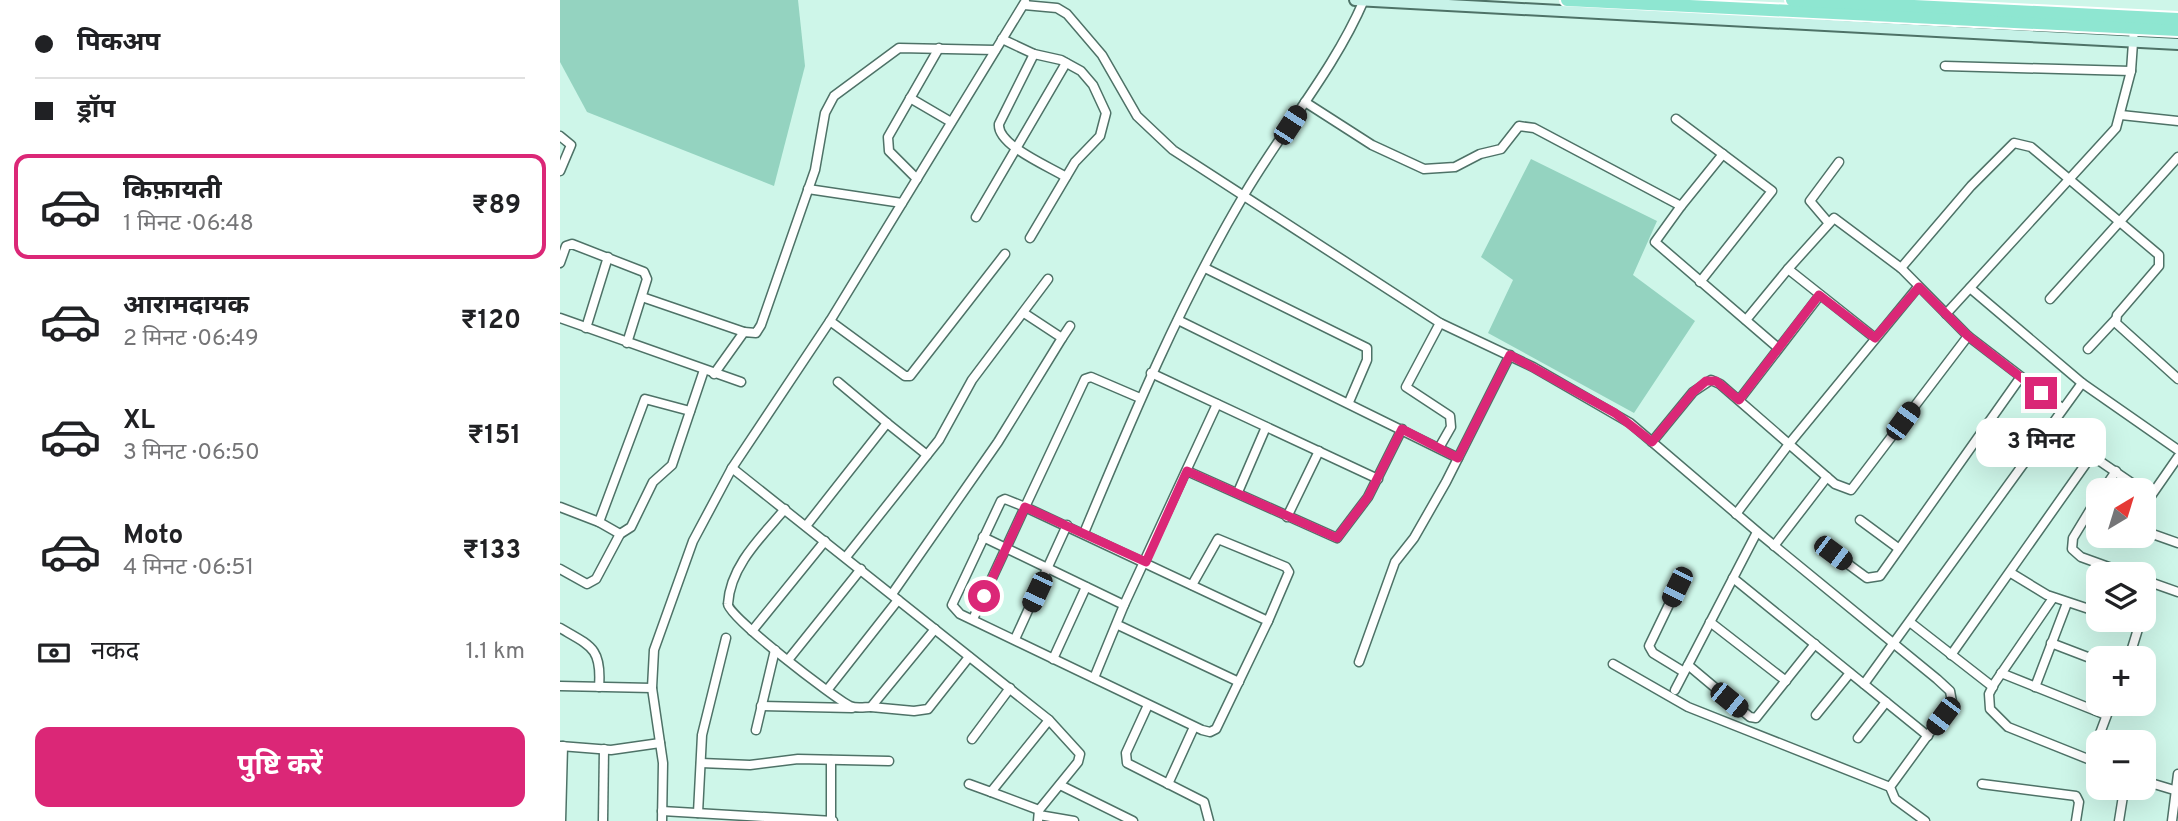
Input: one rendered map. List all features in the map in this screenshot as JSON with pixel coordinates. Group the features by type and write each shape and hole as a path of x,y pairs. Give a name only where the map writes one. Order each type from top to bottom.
{"main road":[{"path":"1567,0 2178,30"},
{"path":"1792,0 2178,19"}],"street":[{"path":"1355,0 2178,44"},
{"path":"1084,533 1151,373 1205,268 1244,195 1305,102 1364,0"},
{"path":"831,760 832,820 727,818 698,813 662,816 660,743 652,688 654,650 686,558 732,468 830,321 1025,2 1056,8 1067,14 1102,55 1137,116 1158,138 1193,164 1440,323 1510,355 1615,413 1937,679 1951,695 1950,706 1890,788"},
{"path":"1947,314 2116,128 2131,71 2134,29"},
{"path":"1002,39 1034,54 1066,63 1093,85 1102,100 1106,121 1100,136 1081,155 1030,238"},
{"path":"642,297 753,334 761,325 808,189 821,150 825,113 834,96 896,48 995,50"},
{"path":"917,179 889,151 888,137 939,48"},
{"path":"1034,54 998,127 1004,140 1066,177"},
{"path":"976,218 1066,63"},
{"path":"1945,66 2131,71"},
{"path":"910,98 951,122"},
{"path":"1305,102 1393,156 1433,170 1461,166 1480,154 1499,150 1519,126 1527,126 1681,205"},
{"path":"2121,115 2178,121"},
{"path":"1675,119 1772,191 1700,282"},
{"path":"560,136 571,145 560,171"},
{"path":"1900,268 1971,186 2014,143 2031,147 2157,252 2160,261 2116,319 2088,349"},
{"path":"1723,153 1655,242 1777,347"},
{"path":"2050,299 2177,161"},
{"path":"1827,221 1810,201 1839,162"},
{"path":"808,189 902,203"},
{"path":"1746,320 1827,221 1838,219 1900,268 1968,336 2062,408"},
{"path":"560,263 566,246 572,244 644,272 647,279 627,343"},
{"path":"830,321 905,376 910,376 1005,254"},
{"path":"586,328 608,257"},
{"path":"1205,268 1367,348 1367,360 1349,402"},
{"path":"1788,269 1875,338"},
{"path":"846,557 939,440 972,380 1048,279"},
{"path":"1736,514 1789,443 1919,287"},
{"path":"1970,288 2082,383 2178,450"},
{"path":"1739,400 1819,295"},
{"path":"1024,313 1062,338"},
{"path":"560,318 741,382"},
{"path":"2116,319 2119,327 2178,379"},
{"path":"1178,320 1458,458"},
{"path":"1440,323 1406,387 1450,416 1451,427 1440,449"},
{"path":"828,689 895,597 998,442 1070,326"},
{"path":"714,373 744,331"},
{"path":"1652,442 1693,392 1706,381 1716,381 1827,477 1842,489 1851,491 1968,336"},
{"path":"1359,662 1395,562 1414,538 1510,355"},
{"path":"560,569 587,584 592,583 620,534 631,527 653,482 672,465 704,370"},
{"path":"1151,373 1378,479"},
{"path":"973,619 1085,379 1091,377 1140,398"},
{"path":"1833,553 1873,579 1880,576 2020,378"},
{"path":"838,382 927,455"},
{"path":"1864,684 1911,623 2082,383"},
{"path":"599,522 645,399 690,411"},
{"path":"1094,678 1124,605 1217,404"},
{"path":"806,526 887,423"},
{"path":"1238,492 1266,427"},
{"path":"2050,427 2126,478"},
{"path":"1187,471 1337,538 1378,479 1402,429"},
{"path":"1287,517 1319,451"},
{"path":"1951,654 2011,573 2092,455"},
{"path":"2156,481 2178,457"},
{"path":"732,468 1049,720 1080,754 1039,815"},
{"path":"2111,478 2116,471"},
{"path":"1774,546 1827,477"},
{"path":"1192,585 1218,539 1286,568 1289,572 1287,582 1216,729 1210,732 1148,705 956,611 952,605 983,537 1001,501 1005,499 1068,525 1192,585 1268,621"},
{"path":"560,507 599,522 620,534"},
{"path":"785,509 743,561 728,603 731,613 852,708"},
{"path":"2086,516 2073,538 2072,549 2081,557 2095,562"},
{"path":"1860,520 1898,548"},
{"path":"1015,639 1068,525"},
{"path":"1675,690 1757,532"},
{"path":"2156,535 2178,543"},
{"path":"983,537 1124,605"},
{"path":"752,631 825,541"},
{"path":"788,660 861,569"},
{"path":"2011,573 2053,598 2086,609"},
{"path":"1733,578 1928,736"},
{"path":"2156,584 2178,592"},
{"path":"1054,659 1086,587"},
{"path":"1677,587 1649,646 1653,653 1686,669 1752,718 1759,716 1815,644"},
{"path":"2053,598 2001,673 1988,701 1990,709 2002,724 2086,759"},
{"path":"2035,687 2067,603"},
{"path":"1710,622 1786,681"},
{"path":"1911,623 1993,687"},
{"path":"1118,625 1239,682"},
{"path":"560,628 597,653 601,664 599,687"},
{"path":"871,707 935,629"},
{"path":"698,813 706,712 726,638"},
{"path":"2051,643 2086,656"},
{"path":"756,730 775,650"},
{"path":"761,706 871,707 914,711 928,709 969,657"},
{"path":"1613,664 1688,707 1890,788 1895,799 1924,821"},
{"path":"1815,715 1850,673"},
{"path":"2001,673 2086,707"},
{"path":"560,686 652,688"},
{"path":"972,739 1010,688"},
{"path":"1858,738 1886,702"},
{"path":"1148,705 1126,757 1130,766 1204,802 1209,821"},
{"path":"991,792 1049,720"},
{"path":"1168,785 1195,727"},
{"path":"561,821 562,746 604,749 660,743"},
{"path":"603,821 604,749"},
{"path":"701,763 750,765 781,760 889,761"},
{"path":"2172,821 2178,774"},
{"path":"969,784 1039,815 1074,821"},
{"path":"1060,785 1112,816 1133,821"},
{"path":"1982,785 2076,796 2077,821"},
{"path":"2156,785 2174,790"},
{"path":"2119,821 2122,800"},
{"path":"2172,821 2178,816"}],"green space":[{"path":"560,0 798,0 805,66 774,186 587,112 560,62"},
{"path":"1531,159 1657,221 1633,275 1695,321 1634,413 1488,333 1513,280 1481,257"}],"route":[{"path":"984,596 1025,507 1146,562 1187,471 1238,492 1327,536 1337,538 1368,497 1402,429 1458,458 1510,355 1615,413 1652,442 1693,392 1706,381 1716,381 1739,400 1819,295 1875,338 1919,287 1968,336 2041,393"}]}
